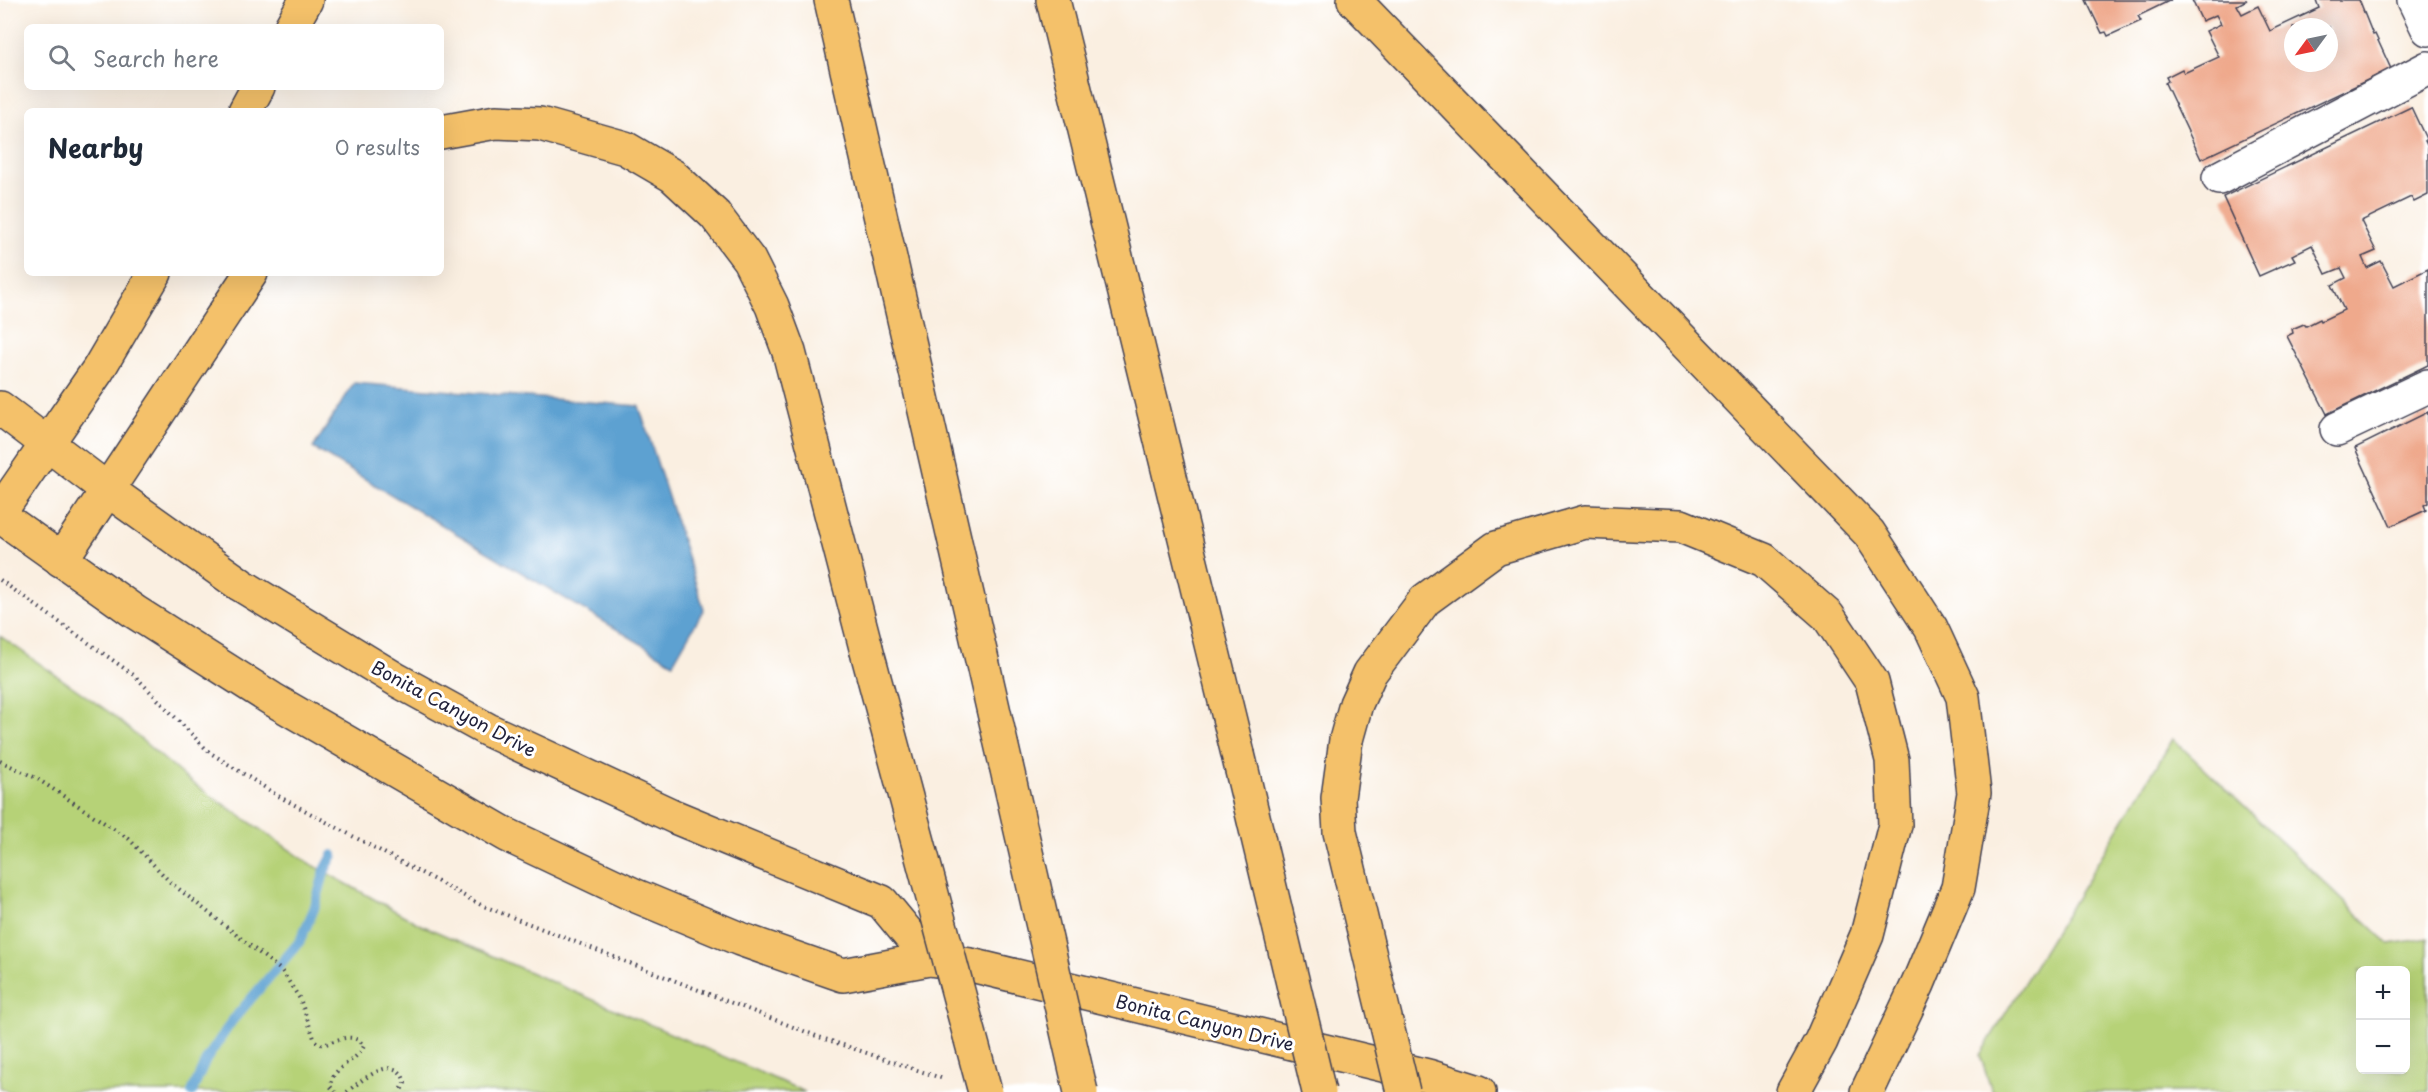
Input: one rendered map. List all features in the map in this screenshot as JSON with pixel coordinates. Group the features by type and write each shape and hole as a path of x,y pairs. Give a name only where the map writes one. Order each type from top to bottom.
{"main road":[{"path":"293,24 306,0"},
{"path":"831,0 1081,1092"},
{"path":"1053,0 1319,1092"},
{"path":"1354,0 1869,532 1931,628 1963,697 1974,793 1958,888 1918,984 1867,1092"},
{"path":"246,108 256,90"},
{"path":"444,131 496,122 540,124 625,148 673,176 715,215 749,260 772,306 789,352 986,1092"},
{"path":"0,514 110,352 152,276"},
{"path":"61,560 249,276"},
{"name":"Bonita Canyon Drive","path":"0,408 108,490 241,585 397,680 488,730 675,817 882,902 929,959"},
{"name":"Bonita Canyon Drive","path":"0,514 135,612 262,693 369,757 507,835 634,895 740,939 843,975 929,959 983,968 1428,1076 1479,1092"},
{"path":"1402,1092 1340,832 1338,798 1346,740 1356,704 1370,673 1425,600 1496,549 1585,522 1681,526 1764,560 1828,616 1872,682 1892,760 1894,825 1867,935 1821,1041 1793,1092"}],"street":[{"path":"2414,0 2428,29"},
{"path":"2219,178 2428,68"},
{"path":"2337,429 2428,386"}],"path":[{"path":"0,580 135,676 209,752 280,798 471,900 819,1037 951,1081"},
{"path":"0,761 36,778 129,839 170,882 273,963 282,972 300,999 315,1041 323,1045 351,1036 359,1039 364,1046 356,1057 336,1072 330,1086 335,1092"},
{"path":"347,1092 382,1069 392,1067 398,1069 403,1075 405,1083 400,1092"}],"green space":[{"path":"0,636 109,712 187,779 309,863 419,924 805,1092 8,1092 0,1087"},
{"path":"2173,739 2389,944 2428,938 2428,1092 1992,1092 1980,1055"}],"water":[{"path":"354,383 639,406 704,609 673,663 313,448"}],"building":[{"path":"2086,0 2171,0 2138,16 2141,21 2108,36 2106,32 2102,33"},
{"path":"2192,0 2247,0 2237,5 2242,14 2258,6 2270,31 2284,24 2284,72 2338,72 2338,18 2298,18 2319,8 2316,0 2359,0 2373,35 2375,34 2391,69 2201,159 2165,83 2168,81 2166,77 2182,69 2184,73 2219,57 2206,31 2221,24 2216,15 2202,21"},
{"path":"2411,107 2427,141 2425,141 2428,147 2428,195 2414,202 2411,197 2361,221 2376,251 2362,257 2367,268 2381,261 2394,286 2428,269 2428,365 2327,414 2287,336 2293,333 2292,329 2304,324 2306,326 2320,319 2321,321 2344,310 2332,285 2346,278 2341,268 2326,274 2312,245 2292,255 2295,260 2259,276 2223,197"},
{"path":"2428,412 2428,503 2424,505 2426,510 2391,526 2355,448"}],"waterway":[{"path":"192,1092 206,1060 232,1021 300,941 314,909 325,870 333,855"}]}
